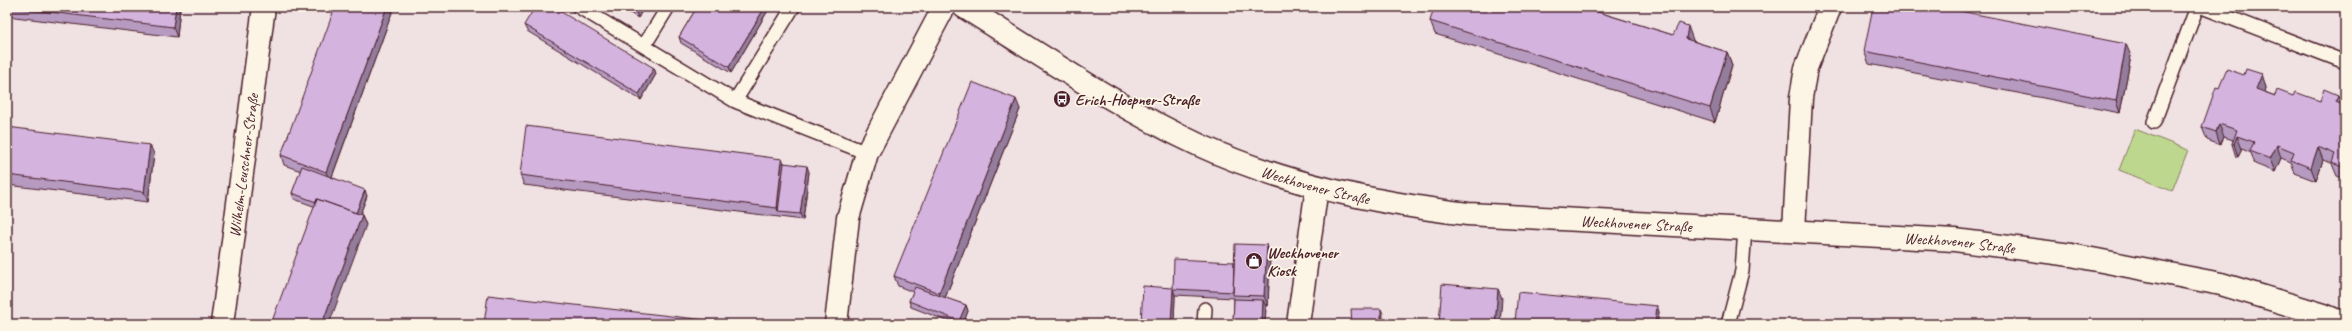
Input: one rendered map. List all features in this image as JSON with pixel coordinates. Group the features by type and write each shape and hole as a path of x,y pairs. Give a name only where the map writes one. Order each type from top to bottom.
{"street":[{"name":"Wilhelm-Leuschner-Straße","path":"222,324 264,7"},
{"path":"836,324 848,218 867,153 944,7"},
{"name":"Weckhovener Straße","path":"964,7 1078,78 1158,124 1200,145 1243,163 1317,187 1410,207 1468,214 1954,240 2071,255 2221,284 2324,315 2345,324"},
{"path":"1794,232 1802,98 1806,68 1830,7"},
{"path":"1298,324 1317,187"}],"lane":[{"path":"579,7 735,101 867,153"},
{"path":"644,46 668,7"},
{"path":"735,101 793,7"},
{"path":"2154,122 2197,7"},
{"path":"2202,7 2345,62"},
{"path":"1728,324 1742,271 1746,229"},
{"path":"1204,324 1205,309"}],"green space":[{"path":"2135,129 2188,150 2172,191 2119,170"}],"building":[{"path":"8,7 176,7 173,27"},
{"path":"335,7 387,7 326,172 281,155"},
{"path":"535,7 553,7 654,68 639,94 524,25"},
{"path":"628,7 639,7 636,12"},
{"path":"697,7 765,7 729,67 679,37"},
{"path":"1434,7 1588,7 1588,9 1673,35 1679,23 1688,26 1686,39 1727,52 1710,108 1430,21"},
{"path":"1873,7 1940,7 2126,44 2116,101 1864,51"},
{"path":"2227,69 2244,75 2246,69 2262,74 2256,89 2275,96 2277,90 2293,96 2295,92 2320,101 2324,89 2338,95 2336,101 2345,105 2345,168 2332,163 2335,154 2318,147 2311,168 2291,160 2294,152 2277,145 2270,159 2250,151 2254,142 2237,136 2234,144 2232,144 2237,130 2219,124 2216,132 2202,127 2216,87 2219,88"},
{"path":"972,82 1016,99 939,293 894,276"},
{"path":"526,126 782,159 777,208 520,175"},
{"path":"7,127 150,145 144,192 7,175"},
{"path":"784,163 807,166 800,214 778,212"},
{"path":"302,166 365,190 356,213 317,199 316,202 292,193"},
{"path":"317,199 362,215 322,324 271,324"},
{"path":"1235,244 1267,245 1264,296 1233,295"},
{"path":"1174,259 1234,262 1233,292 1173,289 1171,324 1141,324 1143,286 1173,288"},
{"path":"1442,284 1498,289 1495,324 1439,324"},
{"path":"915,287 966,305 959,321 909,301"},
{"path":"1518,292 1657,306 1655,324 1534,324 1515,322"},
{"path":"488,295 740,324 484,324"},
{"path":"1234,299 1263,300 1262,324 1233,324"},
{"path":"1351,309 1381,309 1381,324 1352,324"},
{"path":"929,321 938,324 928,324"}],"place":[{"name":"Erich-Hoepner-Straße","path":"1062,99"},
{"name":"Weckhovener Kiosk","path":"1254,261"}]}
